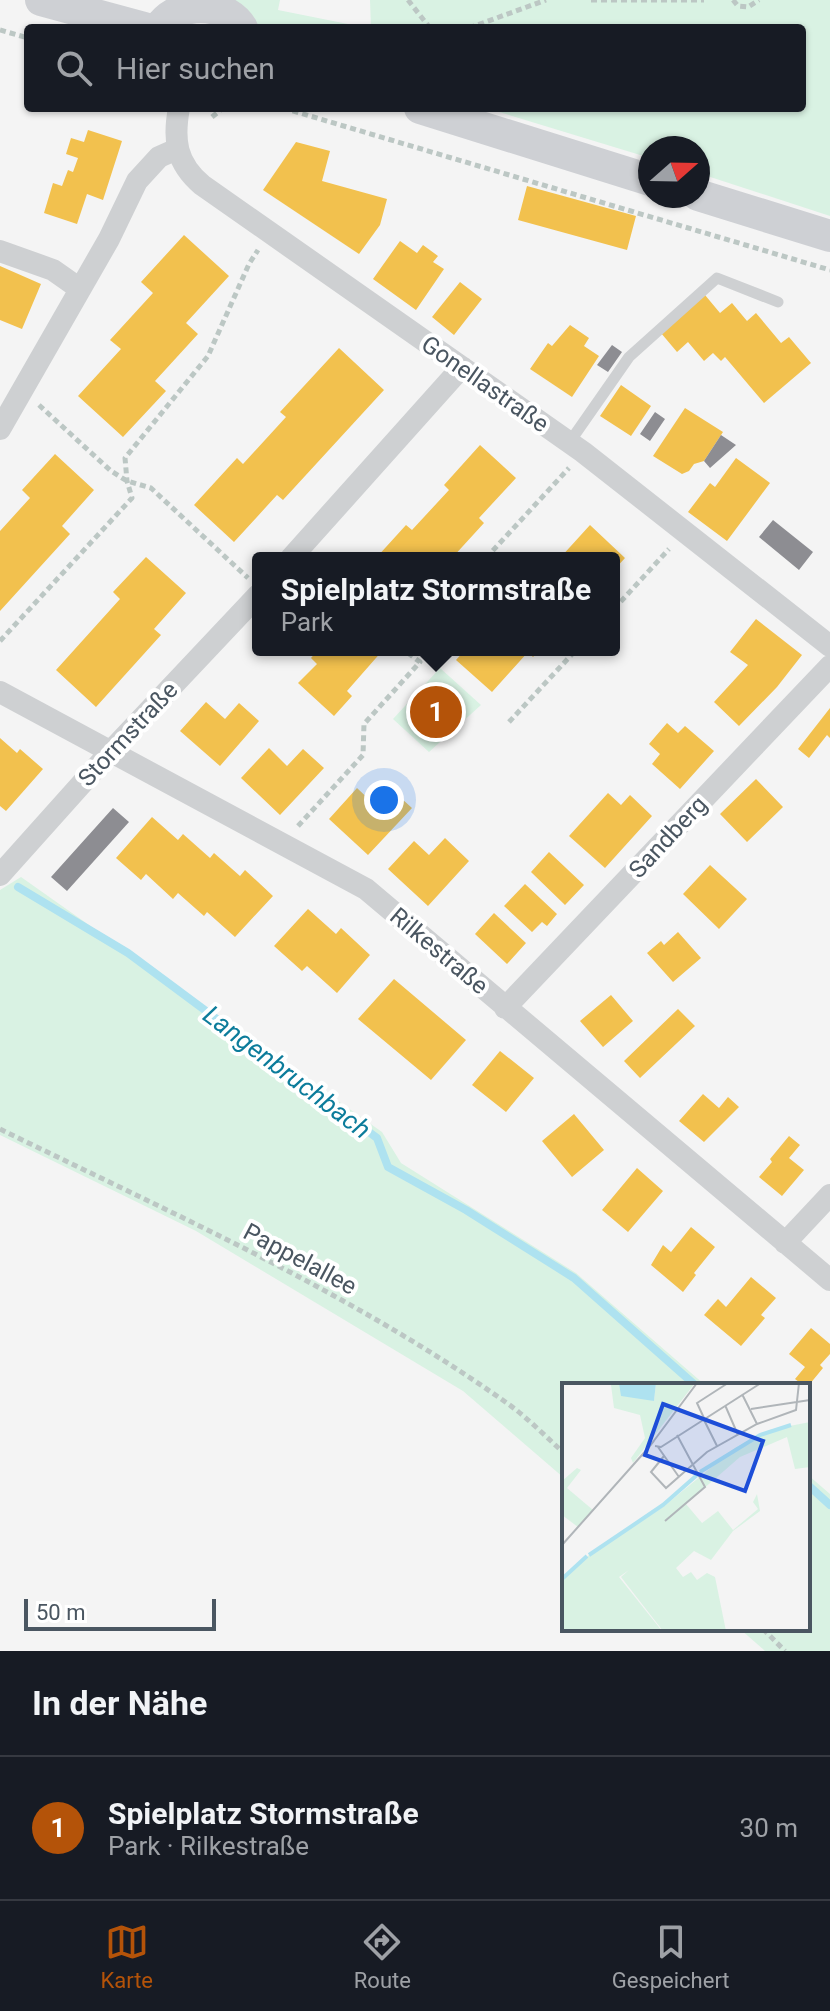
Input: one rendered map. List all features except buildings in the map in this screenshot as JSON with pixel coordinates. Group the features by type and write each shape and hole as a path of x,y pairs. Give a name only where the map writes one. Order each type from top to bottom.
{"street":[{"path":"41,0 129,24"},
{"path":"161,24 179,6 195,1 212,2 228,10 239,24"},
{"path":"0,429 109,239 137,181 159,157 177,149 175,135 178,112"},
{"path":"433,112 638,176"},
{"name":"Gonellastraße","path":"177,149 190,175 576,448 686,530 830,646"},
{"path":"710,199 830,236"},
{"path":"0,251 53,270 80,289"},
{"path":"296,552 462,367"},
{"name":"Stormstraße","path":"0,875 252,601"},
{"name":"Sandberg","path":"505,1008 830,666"},
{"name":"Rilkestraße","path":"0,692 366,889 830,1280"},
{"path":"785,1243 830,1195"}],"lane":[{"path":"576,448 629,357 717,278 778,302"}],"path":[{"path":"408,0 427,24"},
{"path":"480,24 546,0"},
{"path":"591,0 704,0"},
{"path":"733,0 738,6 748,7 759,0"},
{"path":"0,30 24,37"},
{"path":"212,117 218,112"},
{"path":"297,112 830,270"},
{"path":"0,641 132,498 125,458 208,356 249,264 270,232"},
{"path":"23,391 111,471 127,481 151,488 252,581"},
{"path":"491,552 576,448"},
{"path":"620,602 686,530"},
{"path":"282,844 363,755 364,724 420,662 414,656"},
{"path":"509,722 570,656"},
{"name":"Pappelallee","path":"0,1129 203,1229 379,1321 507,1402 562,1451"},
{"path":"765,1631 785,1651"}],"green space":[{"path":"232,0 280,0 278,10 348,24 249,24"},
{"path":"370,0 830,0 830,216 710,177 710,136 638,136 638,154 499,112 806,112 806,24 371,24"},
{"path":"440,668 481,705 429,752 393,719"},
{"path":"21,877 382,1132 401,1163 576,1273 703,1383 562,1383 562,1476 463,1391 196,1231 0,1135 0,890"},
{"path":"810,1477 830,1494 830,1651 765,1651 742,1631 810,1631"}],"waterway":[{"name":"Langenbruchbach","path":"18,887 128,953 377,1138 388,1167 466,1210 574,1278 693,1383"},
{"name":"Langenbruchbach","path":"810,1487 830,1505"}],"place":[{"name":"Spielplatz Stormstraße","path":"436,712"}]}
